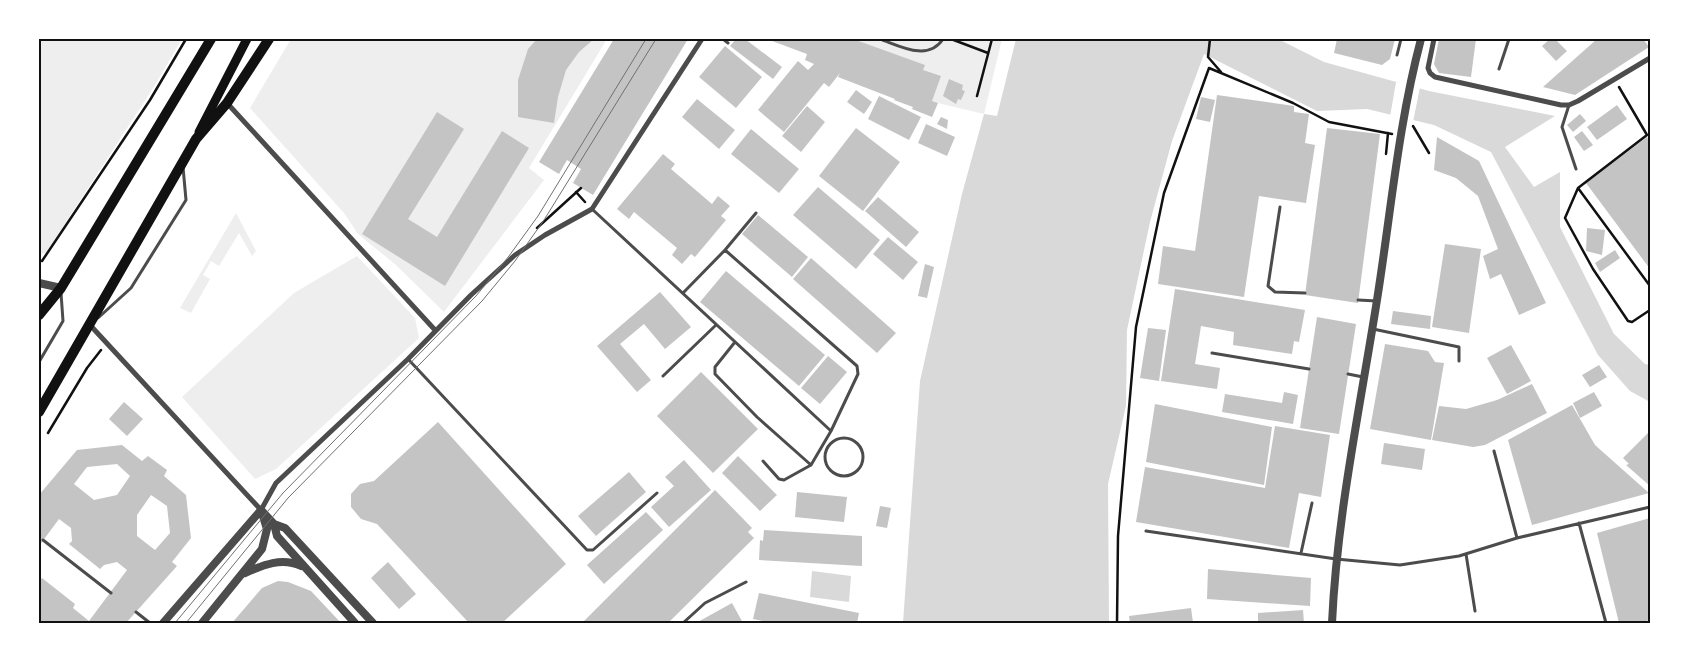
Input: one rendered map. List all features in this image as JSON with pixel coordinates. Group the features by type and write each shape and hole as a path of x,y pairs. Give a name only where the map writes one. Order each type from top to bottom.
{"main road":[{"path":"39,315 61,288 211,39"},
{"path":"39,412 196,139 247,39"},
{"path":"196,139 227,103 269,39"}],"street":[{"path":"163,623 261,510 276,483 515,255 545,235 592,209 702,39"},
{"path":"1332,623 1336,559 1377,300 1400,129 1421,39"},
{"path":"1434,39 1428,68 1430,74 1435,77 1568,105 1650,58"},
{"path":"227,103 435,330"},
{"path":"39,283 61,288"},
{"path":"90,325 274,524 285,528 373,623"},
{"path":"202,623 262,549 267,537 267,529 261,510"},
{"path":"274,524 277,536 355,623"},
{"path":"243,573 267,564 282,562 304,568"}],"lane":[{"path":"479,39 487,39"},
{"path":"723,39 728,43"},
{"path":"880,39 924,52 934,48 943,39"},
{"path":"1397,55 1401,39"},
{"path":"1499,69 1510,39"},
{"path":"1568,105 1562,127 1576,169"},
{"path":"90,325 131,288 186,200 183,162"},
{"path":"1280,207 1268,286 1275,292 1305,293"},
{"path":"592,209 831,431"},
{"path":"683,293 725,250 756,213"},
{"path":"725,250 857,366 858,374 824,448 811,465 784,480 779,479 763,461"},
{"path":"39,362 63,321 61,288"},
{"path":"1358,300 1377,300"},
{"path":"663,376 716,324"},
{"path":"1372,329 1402,333 1459,347 1459,361"},
{"path":"735,342 716,367 716,374 757,418 811,465"},
{"path":"1212,353 1309,369"},
{"path":"408,359 587,550 593,550 657,492"},
{"path":"1348,374 1364,377"},
{"path":"836,439 851,439 861,449 861,464 851,474 836,474 826,464 824,448 836,439"},
{"path":"1494,451 1517,538"},
{"path":"1302,553 1312,503"},
{"path":"1146,531 1336,559 1400,564 1466,554 1517,538 1650,507"},
{"path":"1579,523 1606,623"},
{"path":"43,540 111,593"},
{"path":"1466,554 1475,611"},
{"path":"683,623 706,603 746,582"},
{"path":"136,612 150,623"}],"path":[{"path":"42,261 150,100 186,39"},
{"path":"950,39 988,53"},
{"path":"977,96 992,39"},
{"path":"1210,39 1208,57 1222,73"},
{"path":"1117,623 1118,536 1136,327 1164,193 1209,68 1294,103 1329,122 1384,133"},
{"path":"1614,79 1648,135 1578,188 1565,218 1593,269 1628,321 1632,322 1650,310"},
{"path":"1414,126 1429,153"},
{"path":"1578,188 1650,286"},
{"path":"576,192 592,209"},
{"path":"48,434 86,368 107,343"}],"shaded area":[{"path":"39,39 182,39 155,85 46,253 40,254"},
{"path":"291,39 607,39 529,168 544,180 444,312 396,265 358,234 344,213 250,108"},
{"path":"767,39 1002,39 984,114 938,103"},
{"path":"1016,39 1278,39 1324,62 1429,91 1555,116 1505,147 1534,187 1560,172 1560,227 1614,334 1645,364 1650,365 1650,402 1630,391 1598,355 1491,152 1434,125 1367,109 1317,111 1204,54 1172,141 1150,222 1127,330 1126,406 1108,484 1109,623 903,623 920,381 962,194 984,114 997,116"},
{"path":"236,213 256,251 252,256 239,233 219,266 211,261 203,275 210,279 191,313 180,308"},
{"path":"357,256 415,318 419,338 276,469 255,479 182,397 294,293"},
{"path":"812,571 851,576 849,602 810,597"}],"pier":[{"path":"1396,82 1420,87 1413,122 1390,117"}],"building":[{"path":"537,39 594,39 579,52 566,70 558,97 554,123 518,117 518,80 528,49"},
{"path":"614,39 688,39 593,195 573,183 581,169 567,160 559,174 539,162"},
{"path":"736,39 745,39 782,67 773,79 730,46"},
{"path":"767,39 853,39 925,65 923,70 941,76 932,101 938,103 932,117 912,109 913,107 895,99 838,77 840,73 829,87 824,83 784,132 758,110 798,61 808,70 814,64 805,60 807,54"},
{"path":"1337,39 1395,39 1390,59 1382,65 1334,53"},
{"path":"1439,39 1476,39 1471,77 1439,73 1434,64"},
{"path":"1550,39 1555,39 1567,51 1556,61 1542,46"},
{"path":"1597,39 1643,39 1649,47 1575,95 1543,87"},
{"path":"725,46 762,77 736,108 699,77"},
{"path":"949,79 963,85 962,90 965,91 961,100 958,99 956,104 943,96"},
{"path":"856,90 872,102 864,114 847,102"},
{"path":"1217,95 1294,106 1294,112 1309,114 1305,143 1315,145 1306,203 1259,196 1244,297 1158,284 1163,246 1195,251"},
{"path":"879,96 921,117 909,140 868,119"},
{"path":"1201,97 1215,100 1210,122 1196,119"},
{"path":"697,99 735,130 719,149 682,117"},
{"path":"1617,105 1627,119 1597,140 1587,127"},
{"path":"807,106 825,122 801,152 782,136"},
{"path":"437,112 464,129 408,219 437,237 502,131 529,148 445,286 362,234"},
{"path":"1580,114 1586,121 1573,132 1567,125"},
{"path":"941,117 948,120 947,129 937,124"},
{"path":"926,124 955,137 947,156 918,143"},
{"path":"856,128 900,162 863,211 819,176"},
{"path":"1327,128 1380,134 1358,303 1305,295"},
{"path":"751,129 799,169 779,193 731,154"},
{"path":"1582,131 1593,145 1584,151 1574,137"},
{"path":"1437,137 1479,161 1546,303 1519,315 1501,274 1490,279 1483,256 1498,249 1478,196 1456,178 1434,170"},
{"path":"1647,137 1650,141 1650,269 1586,183"},
{"path":"663,154 675,164 671,169 712,204 718,196 730,206 721,216 726,220 695,257 691,254 682,264 672,255 677,248 634,212 629,219 617,209"},
{"path":"818,187 880,240 856,269 793,215"},
{"path":"878,197 919,232 906,247 865,211"},
{"path":"758,215 808,257 792,277 742,234"},
{"path":"1587,228 1605,230 1602,255 1586,251"},
{"path":"888,237 918,262 903,280 873,254"},
{"path":"1445,244 1481,249 1469,333 1432,327"},
{"path":"1615,250 1620,258 1600,272 1595,263"},
{"path":"811,258 896,333 877,353 793,279"},
{"path":"925,264 934,267 927,298 918,296"},
{"path":"726,271 825,355 799,386 700,302"},
{"path":"1175,289 1305,310 1299,342 1294,341 1292,354 1233,345 1234,332 1201,326 1195,364 1220,368 1217,389 1161,381"},
{"path":"660,292 691,327 665,349 644,324 620,344 651,380 637,392 597,346"},
{"path":"1393,311 1431,316 1430,329 1391,324"},
{"path":"1317,317 1356,324 1339,434 1300,428"},
{"path":"1148,328 1166,330 1159,381 1140,378"},
{"path":"1385,344 1428,351 1435,362 1444,363 1431,440 1370,429"},
{"path":"1511,345 1531,381 1507,394 1487,358"},
{"path":"828,356 847,372 820,404 801,388"},
{"path":"1599,365 1607,377 1590,387 1582,375"},
{"path":"701,372 758,429 713,473 657,416"},
{"path":"1532,384 1547,413 1485,445 1473,447 1432,440 1439,406 1466,409 1497,400"},
{"path":"1284,392 1298,395 1293,424 1222,412 1225,394 1282,403"},
{"path":"1594,392 1602,406 1580,418 1573,403"},
{"path":"124,402 143,419 127,436 109,419"},
{"path":"1155,404 1272,427 1264,485 1146,462"},
{"path":"1572,405 1595,445 1649,493 1532,525 1508,440"},
{"path":"438,422 566,564 502,623 469,623 377,524 361,519 351,507 351,494 360,484 374,481"},
{"path":"1275,426 1330,435 1321,497 1299,493 1289,548 1136,522 1145,467 1265,488"},
{"path":"1650,431 1650,486 1626,465 1629,464 1623,458"},
{"path":"1384,443 1425,449 1422,470 1381,464"},
{"path":"122,445 142,461 148,456 167,470 164,476 186,495 191,538 172,562 177,566 126,623 39,623 39,582 42,578 75,604 73,608 89,621 127,570 117,562 104,565 100,569 69,544 72,541 71,528 59,519 39,546 39,495 77,450","holes":["117,464 130,476 117,495 94,500 74,484 87,467","151,495 167,506 170,533 155,550 137,536 137,515"]},
{"path":"738,456 777,495 760,511 722,473"},
{"path":"684,460 711,490 669,527 651,507 674,486 665,477"},
{"path":"629,472 646,492 596,536 578,516"},
{"path":"715,490 752,528 748,532 754,538 668,623 582,623"},
{"path":"797,492 847,497 844,522 795,517"},
{"path":"880,506 891,508 887,528 876,526"},
{"path":"646,512 663,530 604,584 587,565"},
{"path":"1650,518 1650,620 1637,623 1619,623 1597,533"},
{"path":"764,530 862,536 862,566 759,560 760,540 763,541"},
{"path":"388,562 416,594 399,609 371,578"},
{"path":"1208,569 1311,578 1310,606 1207,599"},
{"path":"278,581 288,582 311,591 341,623 232,623 262,588"},
{"path":"759,593 859,613 857,623 772,623 753,619"},
{"path":"732,603 743,623 696,623"},
{"path":"1191,608 1193,623 1130,623 1129,616"},
{"path":"1303,610 1304,623 1258,623 1258,613"}],"tram line":[{"path":"175,623 283,493 476,296 509,256 538,216 646,39"},
{"path":"186,623 288,498 482,301 515,261 544,220 656,39"}]}
